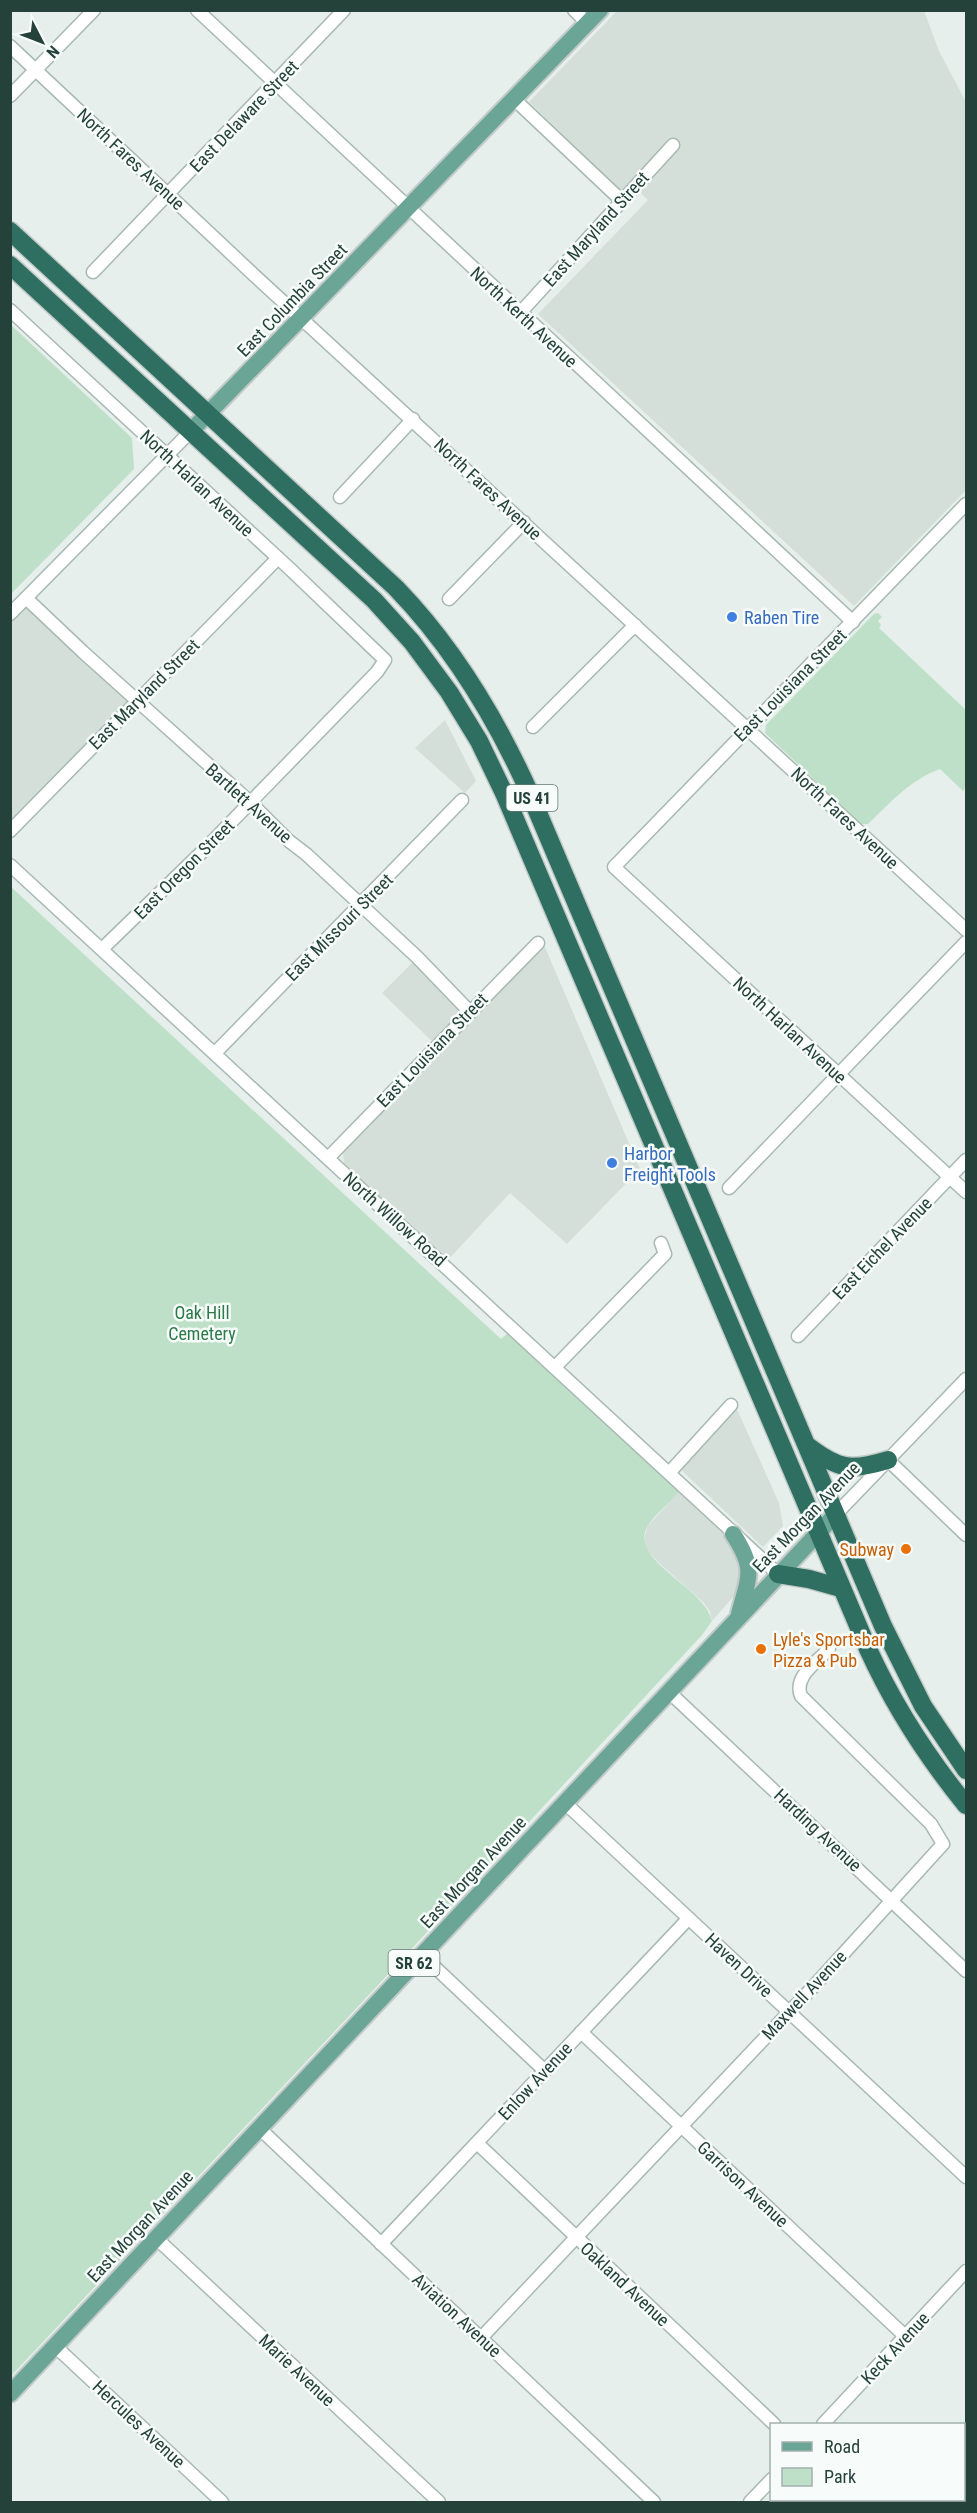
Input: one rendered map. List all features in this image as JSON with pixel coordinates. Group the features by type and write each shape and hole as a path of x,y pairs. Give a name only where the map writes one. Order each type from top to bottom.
{"highway":[{"name":"US 41","path":"10,231 375,567 414,606 459,664 489,710 512,753 535,805 836,1514 906,1673 923,1706 966,1770"},
{"name":"US 41","path":"10,265 374,600 430,665 449,692 479,741 504,793 841,1588 895,1704 931,1760 966,1805"},
{"path":"807,1445 828,1462 840,1467 872,1465 888,1460"},
{"path":"777,1574 809,1579 841,1588"}],"main road":[{"name":"East Columbia Street","path":"191,431 600,10"},
{"name":"East Morgan Avenue","path":"10,2394 668,1690 836,1514"},
{"path":"733,1534 745,1552 750,1566 738,1616"}],"street":[{"path":"10,96 94,10"},
{"name":"North Kerth Avenue","path":"197,10 853,622"},
{"name":"East Delaware Street","path":"93,272 344,10"},
{"path":"574,10 588,24"},
{"name":"North Fares Avenue","path":"10,46 966,930"},
{"path":"514,99 622,201"},
{"name":"East Maryland Street","path":"520,313 673,145"},
{"name":"North Harlan Avenue","path":"10,310 383,656"},
{"path":"340,497 413,419"},
{"name":"East Columbia Street","path":"10,614 191,431"},
{"name":"East Louisiana Street","path":"614,867 966,504"},
{"path":"449,599 524,522"},
{"name":"East Maryland Street","path":"10,831 137,699 278,558"},
{"name":"Bartlett Avenue","path":"26,598 417,957 470,1012"},
{"path":"533,727 635,625"},
{"name":"East Oregon Street","path":"102,950 377,672 384,663 383,656"},
{"name":"East Missouri Street","path":"215,1053 462,800"},
{"name":"North Willow Road","path":"10,865 777,1574"},
{"name":"North Harlan Avenue","path":"614,867 966,1192"},
{"path":"729,1188 966,942"},
{"name":"East Louisiana Street","path":"328,1158 538,943"},
{"name":"East Eichel Avenue","path":"798,1336 966,1160"},
{"path":"555,1367 663,1248"},
{"name":"East Morgan Avenue","path":"836,1514 966,1379"},
{"path":"669,1473 731,1405"},
{"path":"888,1460 966,1535"},
{"name":"Maxwell Avenue","path":"481,2338 789,2012 943,1844 931,1824 801,1696 798,1689 799,1681 829,1649"},
{"name":"Harding Avenue","path":"668,1690 966,1971"},
{"name":"Haven Drive","path":"564,1802 966,2177"},
{"name":"Enlow Avenue","path":"381,2244 688,1919"},
{"path":"422,1955 545,2071"},
{"name":"Garrison Avenue","path":"581,2032 905,2336"},
{"name":"Aviation Avenue","path":"259,2128 654,2502"},
{"name":"Oakland Avenue","path":"477,2143 773,2423"},
{"name":"Marie Avenue","path":"156,2238 439,2502"},
{"name":"Keck Avenue","path":"824,2423 966,2271"},
{"name":"Hercules Avenue","path":"55,2346 222,2502"},
{"path":"750,2502 770,2480"}],"shaded area":[{"path":"617,11 924,11 939,51 966,102 966,490 854,606 538,314 648,200 634,187 620,190 529,102"},
{"path":"25,607 131,701 11,827 11,622"},
{"path":"445,720 476,781 465,793 415,748"},
{"path":"544,945 640,1169 567,1244 510,1193 448,1260 344,1163 343,1151"},
{"path":"413,962 466,1011 435,1044 382,993"},
{"path":"736,1407 779,1503 783,1526 763,1547 680,1469"},
{"path":"679,1492 736,1546 745,1576 734,1596 712,1621 710,1611 704,1603 659,1563 647,1550 644,1541 647,1527"}],"green space":[{"path":"11,325 132,438 134,469 11,594"},
{"path":"878,613 882,617 878,621 881,625 879,628 966,710 966,787 963,791 940,769 910,785 868,824 861,824 765,733 766,725 874,614"},
{"name":"Oak Hill Cemetery","path":"10,886 501,1339 509,1332 679,1492 647,1527 644,1539 658,1563 697,1597 707,1609 712,1621 702,1635 380,1983 11,2376"}],"place":[{"name":"Raben Tire","path":"732,617"},
{"name":"Harbor Freight Tools","path":"612,1163"},
{"name":"Subway","path":"906,1549"},
{"name":"Lyle's Sportsbar Pizza & Pub","path":"761,1649"}]}
